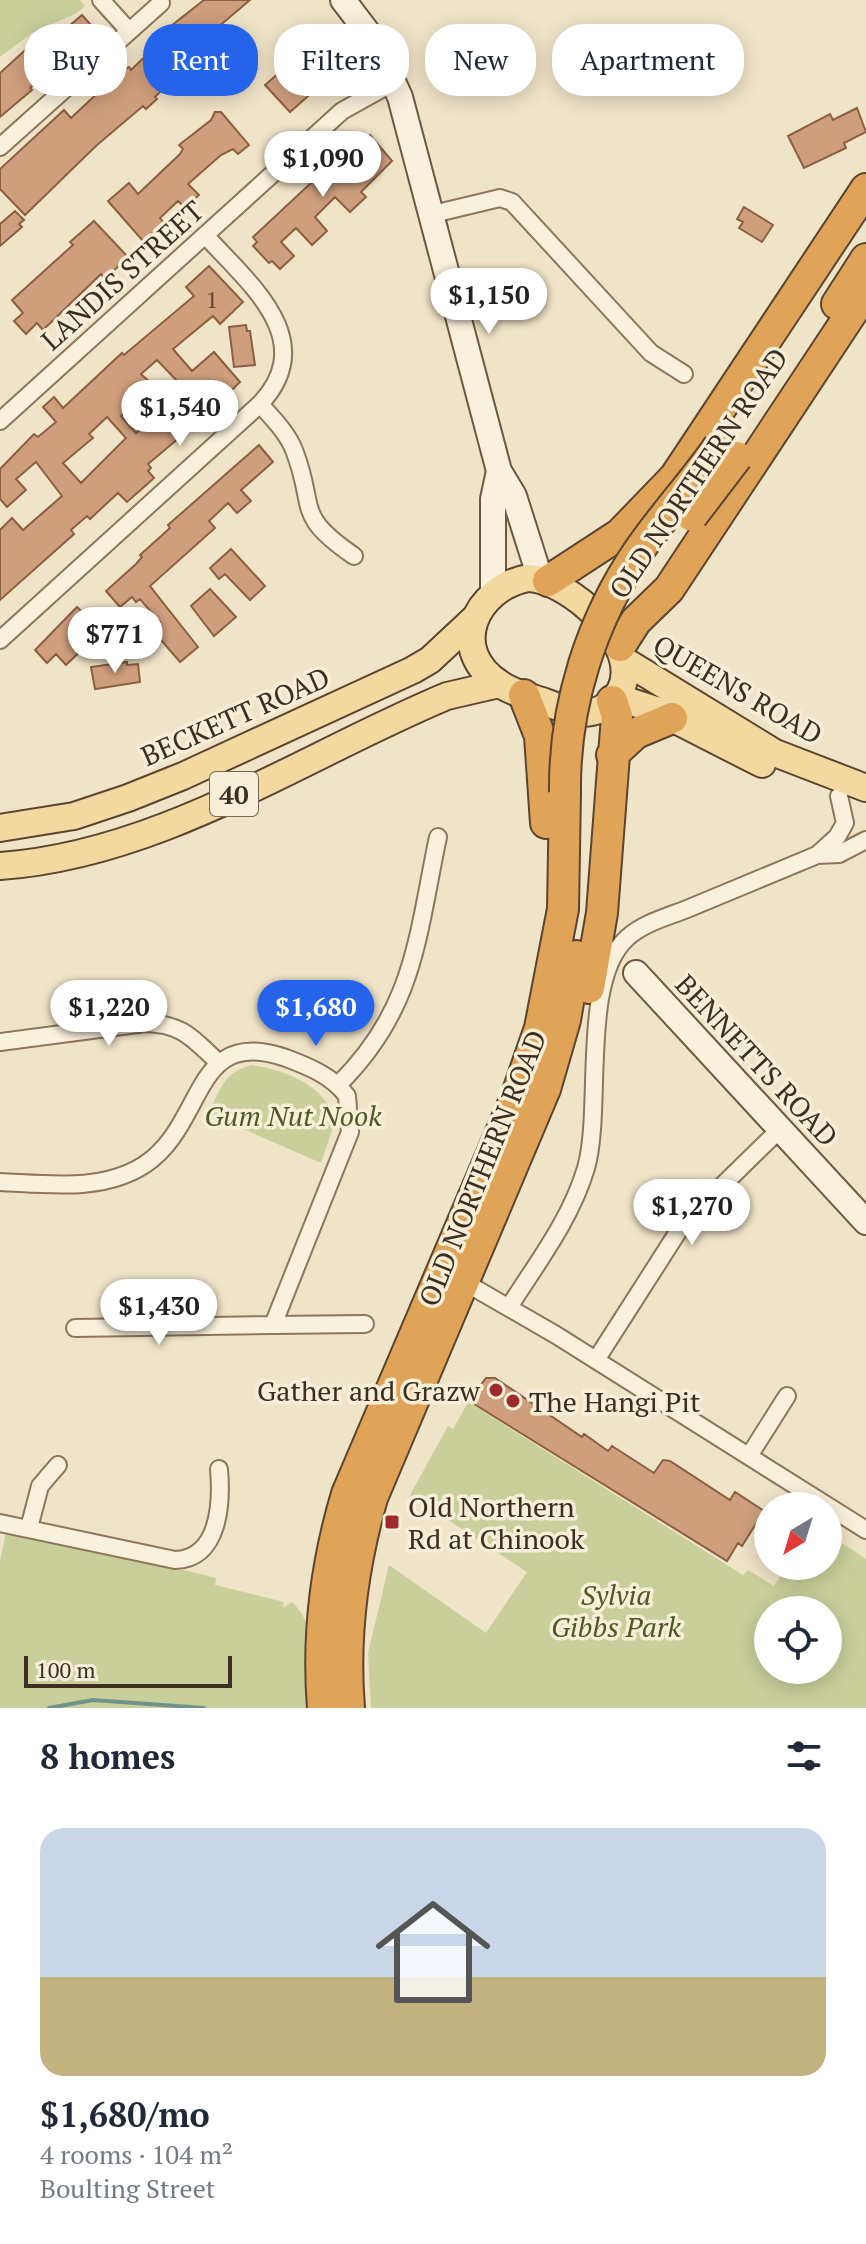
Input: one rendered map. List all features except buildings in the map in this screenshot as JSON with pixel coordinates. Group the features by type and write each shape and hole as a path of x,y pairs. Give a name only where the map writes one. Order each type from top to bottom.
{"highway":[{"path":"544,580 620,534 675,477 866,189"},
{"name":"OLD NORTHERN ROAD","path":"728,452 866,217"},
{"name":"OLD NORTHERN ROAD","path":"349,1708 347,1624 365,1524 452,1276 477,1187 528,1067 550,989 563,909 574,792 585,761 593,706 625,614 653,565 728,452 866,259"},
{"path":"623,653 636,621 669,589 866,291"},
{"path":"477,1187 476,1155 523,1027 545,911 545,781 540,736 512,689"},
{"path":"532,1124 553,1099 590,981 603,898 617,716 614,699"},
{"path":"612,755 636,733 672,718"},
{"name":"OLD NORTHERN ROAD","path":"323,1708 323,1610 337,1528 358,1461 532,1124 549,1077 570,993 585,881 574,792"}],"main road":[{"path":"343,0 361,24"},
{"path":"398,96 433,214 499,471 514,496 544,580 597,618 623,653 624,683 614,699 594,712 576,713 512,689 474,650 475,618"},
{"path":"493,591 493,499 499,471"},
{"path":"493,591 510,581 544,580"},
{"name":"40","path":"475,618 493,591"},
{"name":"BECKETT ROAD","path":"0,828 74,816 183,776 413,670 438,653 475,618"},
{"name":"QUEENS ROAD","path":"623,653 775,753 866,788"},
{"name":"40","path":"0,866 27,864 89,850 149,832 434,701 512,689"},
{"name":"QUEENS ROAD","path":"614,699 672,718 768,767 866,806"},
{"name":"BENNETTS ROAD","path":"636,973 866,1222"}],"street":[{"path":"101,0 129,31"},
{"path":"0,147 161,3"},
{"name":"LANDIS STREET","path":"0,421 342,111 369,96"},
{"path":"433,214 500,198 512,202 651,353 684,374"},
{"path":"0,640 260,404 280,372 283,350 280,329 264,301 205,235"},
{"path":"260,404 290,440 312,519 323,533 354,556"},
{"path":"817,855 843,827 845,817 839,796"},
{"path":"338,1085 377,1042 399,1005 410,969 438,837"},
{"path":"509,1307 569,1211 586,1166 595,1117 595,1039 609,968 616,951 642,927 817,855 839,854 866,840"},
{"path":"0,1042 145,1023 169,1024 192,1037 218,1062"},
{"path":"0,1182 93,1183 142,1166 166,1148 218,1062 238,1051 259,1049 321,1072 347,1096 350,1132 273,1325"},
{"path":"596,1360 683,1224 780,1129"},
{"path":"452,1276 596,1360 866,1530"},
{"path":"75,1328 365,1324"},
{"path":"749,1456 787,1396"},
{"path":"29,1528 40,1486 58,1465"},
{"path":"0,1523 175,1560 191,1560 203,1552 209,1542 221,1495 219,1469"}],"green space":[{"path":"0,0 80,0 85,6 52,24 24,24 24,39 0,57"},
{"name":"Gum Nut Nook","path":"252,1065 291,1076 314,1089 324,1099 335,1122 321,1163 209,1114 229,1077"},
{"name":"Sylvia Gibbs Park","path":"468,1402 743,1575 748,1570 754,1574 754,1580 764,1580 774,1586 778,1580 842,1580 842,1543 866,1559 866,1708 371,1708 368,1653 389,1565 486,1633 527,1572 410,1495 448,1426 453,1429"},
{"path":"6,1533 128,1556 216,1578 215,1585 284,1602 283,1608 292,1602 301,1613 311,1638 313,1708 0,1708 0,1560"}],"waterway":[{"path":"49,1708 93,1700 204,1708"}],"place":[{"name":"Gather and Grazw","path":"496,1390"},
{"name":"The Hangi Pit","path":"513,1401"},
{"name":"Old Northern Rd at Chinook","path":"392,1522"}]}
